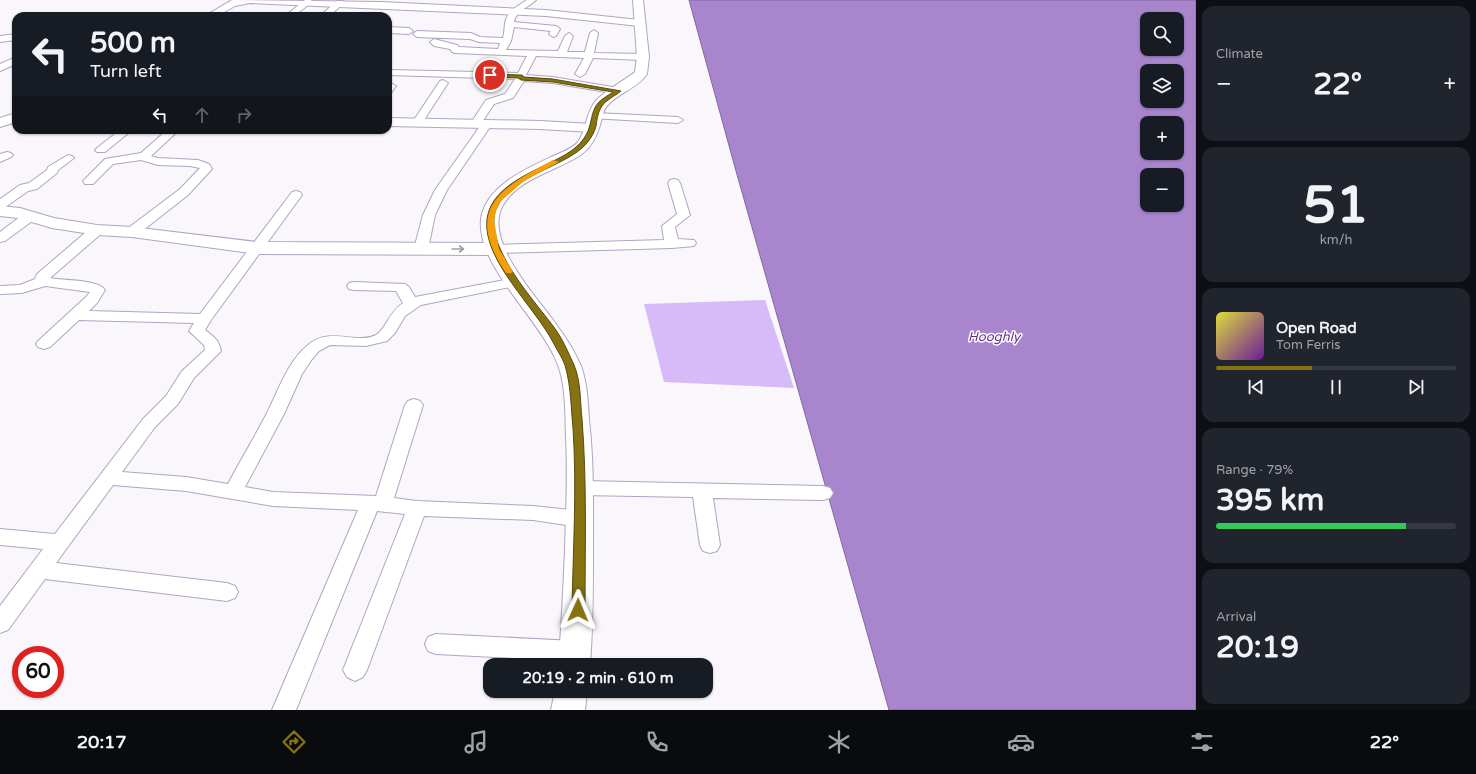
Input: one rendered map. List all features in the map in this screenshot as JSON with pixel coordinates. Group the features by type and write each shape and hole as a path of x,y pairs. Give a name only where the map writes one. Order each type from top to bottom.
{"main road":[{"path":"575,658 578,610 581,488 575,393 570,367 553,332 515,282 495,249 490,220 492,211 498,200 521,179 576,151 584,144 604,100 641,74 643,57 638,0"},
{"path":"0,210 30,216 52,223 97,230 132,232 257,248 495,249"},
{"path":"568,710 570,698"}],"street":[{"path":"217,12 232,3 252,0 294,1 554,14 598,27 640,23"},
{"path":"502,52 509,33 510,19 515,12 532,0"},
{"path":"294,12 308,2"},
{"path":"329,12 340,3"},
{"path":"510,24 556,29 553,34"},
{"path":"580,74 589,56 598,27"},
{"path":"392,30 431,35 471,36 481,40 507,41"},
{"path":"431,35 435,44 454,47 455,50 643,57"},
{"path":"561,55 569,36"},
{"path":"0,39 12,38"},
{"path":"421,248 429,215 441,190 481,124 490,102 509,96 523,74 533,53"},
{"path":"0,68 12,62"},
{"path":"452,74 458,64"},
{"path":"494,66 523,74 618,91"},
{"path":"392,73 523,74"},
{"path":"417,123 443,83"},
{"path":"0,123 12,118"},
{"path":"392,122 481,124 678,120"},
{"path":"101,150 121,134"},
{"path":"89,181 109,160 144,156 169,134"},
{"path":"132,232 184,192 206,169 204,165 152,160 146,159 144,156"},
{"path":"0,205 24,188 33,186 53,171 52,169 68,158"},
{"path":"672,244 668,226 684,215 674,183"},
{"path":"0,623 149,423 172,400 188,375 213,351 212,343 197,332 204,319 296,195"},
{"path":"0,238 30,216"},
{"path":"44,281 42,277 46,273 97,230"},
{"path":"495,249 689,244"},
{"path":"0,290 22,289 44,281 98,290 92,300 44,344"},
{"path":"233,492 294,374 311,351 323,342 362,341 380,338 386,334 398,314 416,301 515,282"},
{"path":"354,286 400,287 404,290 411,304"},
{"path":"76,315 204,319"},
{"path":"284,710 377,503 414,405"},
{"path":"107,478 186,484 273,499 377,503 417,508 533,513 580,519"},
{"path":"581,488 823,493"},
{"path":"702,491 710,545"},
{"path":"355,670 417,508"},
{"path":"0,537 61,543"},
{"path":"39,570 227,592"},
{"path":"436,644 575,658"}],"shaded area":[{"path":"765,300 794,388 664,382 644,304"}],"water":[{"name":"Hooghly","path":"689,0 1196,0 1196,710 889,710"}],"slow traffic":[{"path":"509,272 495,249 490,220 492,211 498,200 521,179 555,162"}],"route":[{"path":"490,75 522,76 521,78 553,80 618,91 600,104 592,128 584,144 576,151 521,179 498,200 492,211 490,220 495,249 515,282 553,332 562,347 570,367 574,386 581,488 578,610"}]}
